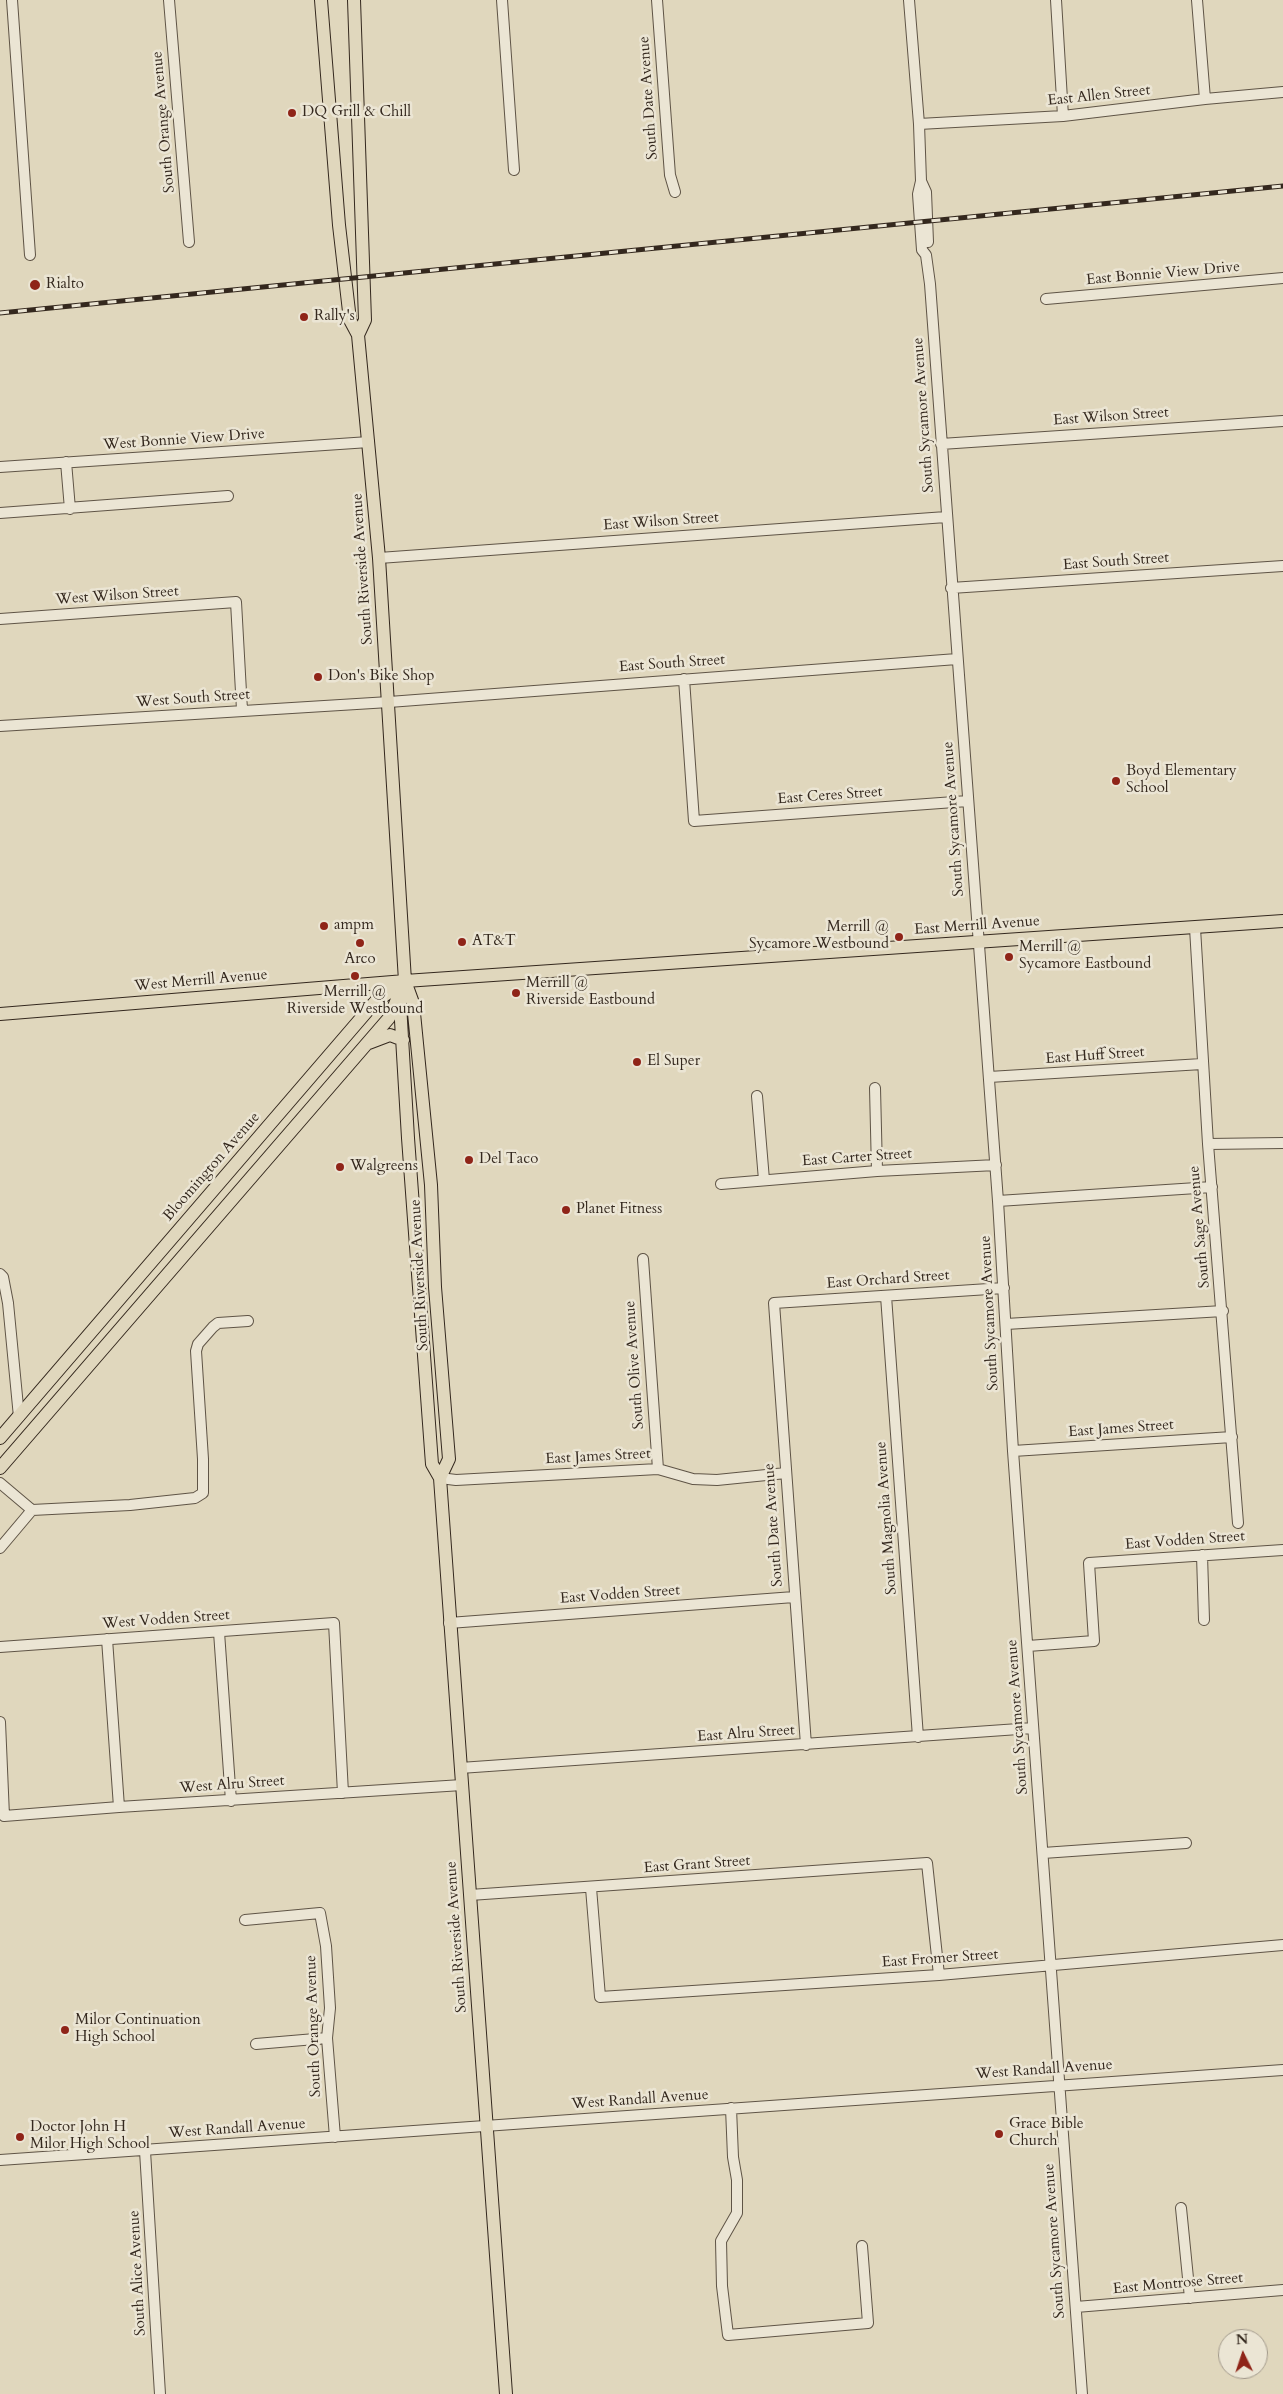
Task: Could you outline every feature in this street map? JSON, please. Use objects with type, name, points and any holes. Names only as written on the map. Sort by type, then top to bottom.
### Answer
[{"type":"main road","name":"South Riverside Avenue","points":[[321,0],[340,225],[350,320],[358,335],[379,558],[404,980],[400,1004],[402,1040],[432,1464],[440,1478],[506,2394]]},
{"type":"main road","name":"South Riverside Avenue","points":[[354,0],[365,320],[358,335]]},
{"type":"main road","name":"East Merrill Avenue","points":[[404,980],[978,943],[1283,921]]},
{"type":"main road","name":"South Riverside Avenue","points":[[404,980],[413,1003],[431,1185],[435,1287],[449,1459],[440,1478]]},
{"type":"main road","name":"West Merrill Avenue","points":[[0,1014],[404,980]]},
{"type":"main road","points":[[0,1468],[389,1018],[404,980]]},
{"type":"main road","name":"Bloomington Avenue","points":[[0,1438],[375,1002],[404,980]]},
{"type":"main road","points":[[366,1044],[390,1036],[402,1040]]},
{"type":"street","points":[[12,0],[30,255]]},
{"type":"street","name":"South Orange Avenue","points":[[169,0],[189,242]]},
{"type":"street","points":[[502,0],[514,170]]},
{"type":"street","name":"South Date Avenue","points":[[657,0],[670,175],[675,192]]},
{"type":"street","name":"South Sycamore Avenue","points":[[909,0],[919,124],[921,181],[918,194],[922,250],[926,255],[996,1165],[1013,1451],[1082,2394]]},
{"type":"street","points":[[1056,0],[1063,116]]},
{"type":"street","points":[[1197,0],[1205,98]]},
{"type":"street","name":"East Allen Street","points":[[919,124],[1063,116],[1205,98],[1283,92]]},
{"type":"street","name":"East Bonnie View Drive","points":[[1046,299],[1283,278]]},
{"type":"street","name":"East Wilson Street","points":[[941,444],[1283,421]]},
{"type":"street","name":"West Bonnie View Drive","points":[[0,467],[369,442]]},
{"type":"street","points":[[66,462],[70,509]]},
{"type":"street","points":[[0,513],[228,496]]},
{"type":"street","name":"East Wilson Street","points":[[379,558],[946,517]]},
{"type":"street","name":"East South Street","points":[[951,588],[1283,566]]},
{"type":"street","name":"West Wilson Street","points":[[0,619],[236,602],[242,710]]},
{"type":"street","name":"East South Street","points":[[389,702],[684,678],[957,659]]},
{"type":"street","name":"East Ceres Street","points":[[684,678],[694,820],[968,801]]},
{"type":"street","name":"West South Street","points":[[0,726],[389,702]]},
{"type":"street","name":"South Sage Avenue","points":[[1195,928],[1202,1064],[1223,1311],[1238,1523]]},
{"type":"street","name":"East Huff Street","points":[[989,1077],[1202,1064]]},
{"type":"street","points":[[875,1088],[877,1171]]},
{"type":"street","points":[[757,1096],[764,1180]]},
{"type":"street","points":[[1208,1144],[1283,1143]]},
{"type":"street","name":"East Carter Street","points":[[721,1184],[877,1171],[996,1165]]},
{"type":"street","points":[[998,1201],[1212,1187]]},
{"type":"street","name":"South Olive Avenue","points":[[642,1259],[658,1468]]},
{"type":"street","points":[[0,1274],[3,1277],[4,1303],[19,1417]]},
{"type":"street","name":"East Orchard Street","points":[[774,1303],[1004,1288]]},
{"type":"street","name":"South Magnolia Avenue","points":[[886,1296],[918,1737]]},
{"type":"street","name":"South Date Avenue","points":[[774,1303],[806,1745]]},
{"type":"street","points":[[1006,1324],[1223,1311]]},
{"type":"street","points":[[0,1483],[32,1510],[130,1505],[196,1498],[203,1493],[203,1459],[196,1351],[198,1344],[218,1324],[248,1321]]},
{"type":"street","name":"East James Street","points":[[1013,1451],[1232,1437]]},
{"type":"street","name":"East James Street","points":[[440,1478],[456,1480],[658,1468],[693,1479],[716,1480],[786,1472]]},
{"type":"street","points":[[0,1548],[32,1510]]},
{"type":"street","name":"East Vodden Street","points":[[1028,1646],[1094,1641],[1089,1563],[1283,1550]]},
{"type":"street","points":[[1202,1555],[1204,1620]]},
{"type":"street","name":"East Vodden Street","points":[[449,1623],[794,1596]]},
{"type":"street","name":"West Vodden Street","points":[[0,1648],[334,1623],[343,1793]]},
{"type":"street","points":[[218,1632],[230,1801]]},
{"type":"street","points":[[107,1639],[119,1807]]},
{"type":"street","points":[[0,1722],[0,1745]]},
{"type":"street","name":"East Alru Street","points":[[460,1768],[1033,1728]]},
{"type":"street","name":"West Alru Street","points":[[0,1745],[4,1816],[462,1785]]},
{"type":"street","points":[[1043,1853],[1186,1843]]},
{"type":"street","name":"East Grant Street","points":[[470,1895],[927,1863],[938,1975]]},
{"type":"street","name":"East Fromer Street","points":[[591,1888],[600,1996],[938,1975],[1283,1945]]},
{"type":"street","name":"South Orange Avenue","points":[[246,1920],[320,1913],[326,1946],[330,2008],[327,2038],[335,2137]]},
{"type":"street","points":[[256,2044],[327,2038]]},
{"type":"street","name":"West Randall Avenue","points":[[0,2160],[487,2127],[1058,2084],[1283,2070]]},
{"type":"street","points":[[730,2108],[733,2158],[737,2180],[737,2213],[721,2241],[722,2286],[728,2335],[868,2323],[862,2246]]},
{"type":"street","name":"South Alice Avenue","points":[[145,2150],[160,2394]]},
{"type":"street","points":[[1181,2208],[1190,2298]]},
{"type":"street","name":"East Montrose Street","points":[[1076,2307],[1283,2290]]},
{"type":"railway","points":[[0,313],[1283,186]]},
{"type":"place","name":"DQ Grill & Chill","points":[[292,113]]},
{"type":"place","name":"Rialto","points":[[35,285]]},
{"type":"place","name":"Rally's","points":[[304,317]]},
{"type":"place","name":"Don's Bike Shop","points":[[318,677]]},
{"type":"place","name":"Boyd Elementary School","points":[[1116,781]]},
{"type":"place","name":"ampm","points":[[324,926]]},
{"type":"place","name":"Merrill @ Sycamore Westbound","points":[[899,937]]},
{"type":"place","name":"AT&T","points":[[462,942]]},
{"type":"place","name":"Arco","points":[[360,943]]},
{"type":"place","name":"Merrill @ Sycamore Eastbound","points":[[1009,957]]},
{"type":"place","name":"Merrill @ Riverside Westbound","points":[[355,976]]},
{"type":"place","name":"Merrill @ Riverside Eastbound","points":[[516,993]]},
{"type":"place","name":"El Super","points":[[637,1062]]},
{"type":"place","name":"Del Taco","points":[[469,1160]]},
{"type":"place","name":"Walgreens","points":[[340,1167]]},
{"type":"place","name":"Planet Fitness","points":[[566,1210]]},
{"type":"place","name":"Milor Continuation High School","points":[[65,2030]]},
{"type":"place","name":"Grace Bible Church","points":[[999,2134]]},
{"type":"place","name":"Doctor John H Milor High School","points":[[20,2137]]}]
